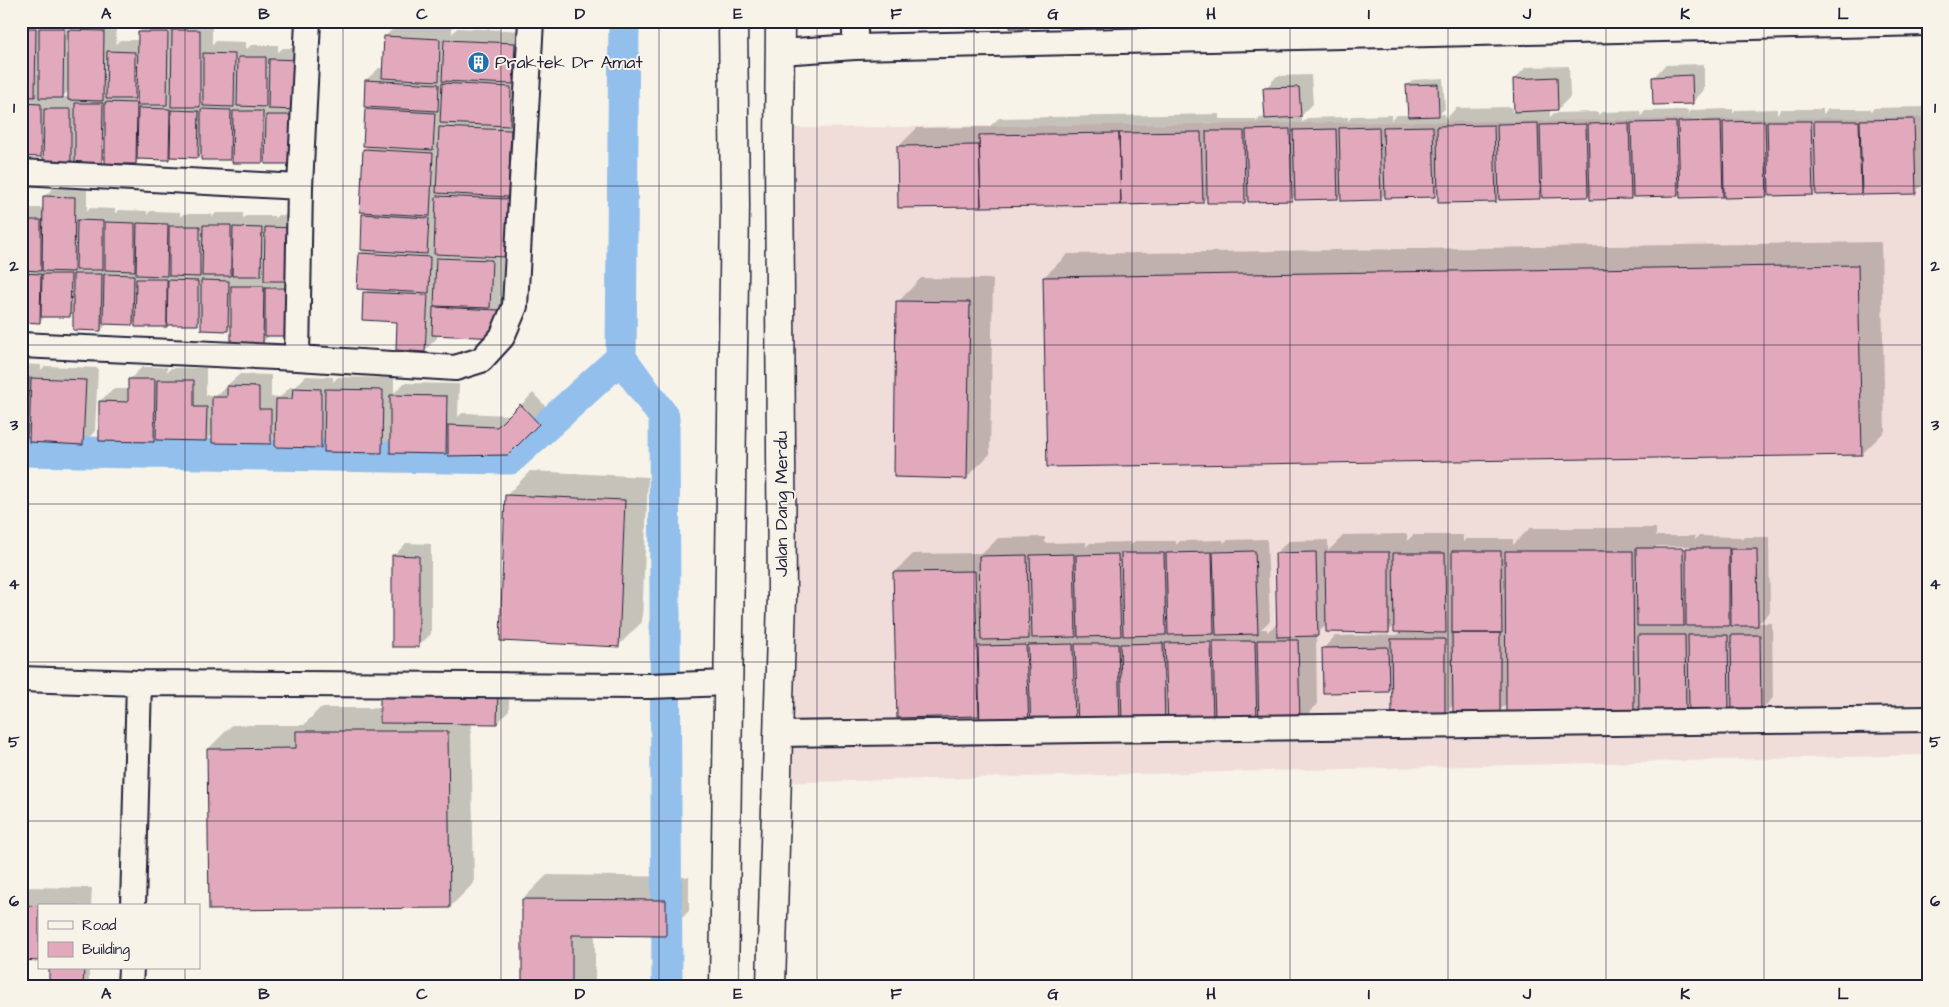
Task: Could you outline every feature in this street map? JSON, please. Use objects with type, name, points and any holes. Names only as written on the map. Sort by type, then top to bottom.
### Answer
[{"type":"main road","points":[[724,986],[735,206],[733,21]]},
{"type":"main road","name":"Jalan Dang Merdu","points":[[771,986],[782,597],[779,207],[780,21]]},
{"type":"street","points":[[297,358],[300,187],[308,21]]},
{"type":"street","points":[[21,345],[297,358],[455,368],[481,360],[502,337],[515,306],[531,21]]},
{"type":"street","points":[[855,21],[855,47]]},
{"type":"street","points":[[780,52],[855,47],[1330,29],[1928,23]]},
{"type":"street","points":[[21,172],[300,187]]},
{"type":"street","points":[[21,679],[138,683],[650,686],[727,683]]},
{"type":"street","points":[[133,904],[138,683]]},
{"type":"street","points":[[778,734],[1928,719]]},
{"type":"street","points":[[130,986],[131,970]]},
{"type":"shaded area","points":[[1926,117],[1928,755],[770,783],[793,128]]},
{"type":"building","points":[[1010,21],[1029,21],[1029,28],[1010,28]]},
{"type":"building","points":[[21,28],[36,28],[35,97],[21,96]]},
{"type":"building","points":[[39,28],[64,28],[63,98],[39,98]]},
{"type":"building","points":[[68,30],[104,31],[103,101],[68,100]]},
{"type":"building","points":[[172,30],[200,30],[200,107],[171,107]]},
{"type":"building","points":[[138,32],[168,32],[167,105],[137,105]]},
{"type":"building","points":[[384,36],[440,39],[439,81],[382,78]]},
{"type":"building","name":"Praktek Dr Amat","points":[[444,40],[515,43],[513,84],[442,81]]},
{"type":"building","points":[[107,51],[135,52],[135,99],[106,99]]},
{"type":"building","points":[[203,53],[235,54],[234,107],[203,106]]},
{"type":"building","points":[[238,57],[266,57],[266,107],[237,106]]},
{"type":"building","points":[[269,59],[301,60],[300,110],[268,109]]},
{"type":"building","points":[[1692,75],[1693,104],[1653,105],[1652,77]]},
{"type":"building","points":[[1557,77],[1558,110],[1514,112],[1513,79]]},
{"type":"building","points":[[365,80],[439,84],[438,111],[364,107]]},
{"type":"building","points":[[442,83],[511,87],[510,126],[440,123]]},
{"type":"building","points":[[1438,84],[1439,116],[1408,117],[1406,85]]},
{"type":"building","points":[[1299,87],[1301,117],[1265,119],[1263,88]]},
{"type":"building","points":[[105,102],[137,103],[136,164],[105,164]]},
{"type":"building","points":[[21,103],[41,104],[41,157],[21,156]]},
{"type":"building","points":[[75,103],[103,103],[102,163],[75,163]]},
{"type":"building","points":[[138,108],[170,109],[169,160],[137,159]]},
{"type":"building","points":[[44,109],[71,109],[71,166],[43,165]]},
{"type":"building","points":[[201,109],[231,110],[230,160],[201,160]]},
{"type":"building","points":[[365,109],[435,113],[433,150],[363,146]]},
{"type":"building","points":[[171,110],[199,111],[198,158],[170,157]]},
{"type":"building","points":[[233,111],[263,111],[263,163],[232,163]]},
{"type":"building","points":[[266,115],[299,115],[299,164],[265,164]]},
{"type":"building","points":[[1914,119],[1916,194],[1862,195],[1860,120]]},
{"type":"building","points":[[1721,121],[1723,197],[1680,198],[1678,122]]},
{"type":"building","points":[[1765,121],[1767,197],[1724,198],[1723,122]]},
{"type":"building","points":[[1767,121],[1811,121],[1813,195],[1769,196]]},
{"type":"building","points":[[1814,121],[1859,121],[1861,194],[1816,195]]},
{"type":"building","points":[[1676,122],[1678,196],[1633,197],[1631,123]]},
{"type":"building","points":[[1538,123],[1540,199],[1499,200],[1497,124]]},
{"type":"building","points":[[1629,123],[1631,199],[1590,200],[1588,124]]},
{"type":"building","points":[[1586,124],[1588,197],[1542,198],[1540,125]]},
{"type":"building","points":[[1494,125],[1496,202],[1438,203],[1437,126]]},
{"type":"building","points":[[1433,126],[1435,197],[1385,198],[1383,127]]},
{"type":"building","points":[[439,127],[511,130],[508,197],[436,193]]},
{"type":"building","points":[[1379,127],[1381,200],[1341,201],[1339,128]]},
{"type":"building","points":[[1290,129],[1292,201],[1248,202],[1246,130]]},
{"type":"building","points":[[1336,129],[1338,199],[1295,200],[1293,130]]},
{"type":"building","points":[[1206,131],[1244,131],[1245,203],[1207,203]]},
{"type":"building","points":[[1201,132],[1203,203],[1121,205],[1119,133]]},
{"type":"building","points":[[1119,133],[1121,205],[981,207],[979,135]]},
{"type":"building","points":[[979,145],[981,207],[898,208],[897,146]]},
{"type":"building","points":[[363,149],[433,153],[430,216],[360,212]]},
{"type":"building","points":[[43,196],[75,197],[74,272],[42,271]]},
{"type":"building","points":[[436,196],[508,199],[506,257],[434,254]]},
{"type":"building","points":[[362,214],[429,218],[427,254],[361,250]]},
{"type":"building","points":[[21,220],[41,220],[41,271],[21,270]]},
{"type":"building","points":[[77,220],[103,221],[103,270],[76,270]]},
{"type":"building","points":[[105,222],[135,223],[135,271],[105,270]]},
{"type":"building","points":[[137,223],[168,224],[167,276],[136,275]]},
{"type":"building","points":[[203,225],[231,225],[231,276],[202,276]]},
{"type":"building","points":[[169,226],[200,226],[200,277],[169,276]]},
{"type":"building","points":[[233,227],[262,228],[261,276],[232,276]]},
{"type":"building","points":[[265,227],[297,228],[297,281],[264,281]]},
{"type":"building","points":[[359,253],[430,257],[429,293],[357,289]]},
{"type":"building","points":[[436,258],[492,260],[490,308],[434,306]]},
{"type":"building","points":[[1858,265],[1862,455],[1047,467],[1043,277]]},
{"type":"building","points":[[21,273],[41,274],[40,323],[21,322]]},
{"type":"building","points":[[42,274],[71,274],[70,317],[41,317]]},
{"type":"building","points":[[73,274],[102,274],[101,331],[73,330]]},
{"type":"building","points":[[104,274],[134,275],[133,325],[103,324]]},
{"type":"building","points":[[136,279],[167,279],[167,327],[135,327]]},
{"type":"building","points":[[168,280],[198,281],[198,325],[167,325]]},
{"type":"building","points":[[201,280],[229,281],[228,331],[201,330]]},
{"type":"building","points":[[231,286],[264,286],[263,344],[231,344]]},
{"type":"building","points":[[265,288],[295,288],[294,336],[265,336]]},
{"type":"building","points":[[363,292],[428,295],[425,352],[396,350],[397,322],[362,320]]},
{"type":"building","points":[[896,301],[970,302],[967,479],[894,477]]},
{"type":"building","points":[[433,307],[500,310],[499,338],[432,335]]},
{"type":"building","points":[[21,377],[29,377],[27,438],[21,438]]},
{"type":"building","points":[[31,378],[86,380],[83,445],[29,442]]},
{"type":"building","points":[[128,379],[155,379],[154,442],[99,441],[99,401],[128,402]]},
{"type":"building","points":[[157,380],[194,380],[194,407],[207,407],[206,441],[156,440]]},
{"type":"building","points":[[227,386],[259,387],[259,409],[271,409],[271,444],[212,443],[212,397],[227,397]]},
{"type":"building","points":[[293,388],[321,389],[321,448],[275,447],[276,399],[292,399]]},
{"type":"building","points":[[325,389],[383,390],[382,453],[324,452]]},
{"type":"building","points":[[390,395],[447,396],[446,454],[390,453]]},
{"type":"building","points":[[520,404],[539,424],[508,455],[448,456],[448,425],[497,427]]},
{"type":"building","points":[[505,495],[625,500],[619,647],[500,641]]},
{"type":"building","points":[[1636,548],[1683,548],[1684,626],[1637,626]]},
{"type":"building","points":[[1686,548],[1729,548],[1729,626],[1686,626]]},
{"type":"building","points":[[1730,549],[1757,549],[1758,626],[1731,626]]},
{"type":"building","points":[[1255,551],[1258,634],[1216,635],[1213,552]]},
{"type":"building","points":[[1452,551],[1501,551],[1502,633],[1452,633]]},
{"type":"building","points":[[1505,551],[1633,551],[1634,713],[1506,713]]},
{"type":"building","points":[[1212,552],[1214,634],[1168,635],[1166,553]]},
{"type":"building","points":[[1316,552],[1318,636],[1277,637],[1275,553]]},
{"type":"building","points":[[1325,552],[1389,552],[1389,633],[1326,632]]},
{"type":"building","points":[[1121,553],[1164,553],[1166,635],[1123,636]]},
{"type":"building","points":[[1393,553],[1445,553],[1446,633],[1394,632]]},
{"type":"building","points":[[1074,554],[1076,637],[1032,638],[1030,555]]},
{"type":"building","points":[[1118,554],[1121,636],[1078,637],[1076,555]]},
{"type":"building","points":[[392,555],[419,556],[419,647],[392,647]]},
{"type":"building","points":[[1027,555],[1029,639],[981,640],[979,556]]},
{"type":"building","points":[[975,571],[979,716],[897,718],[893,572]]},
{"type":"building","points":[[1452,633],[1500,633],[1500,712],[1453,712]]},
{"type":"building","points":[[1638,635],[1685,635],[1686,712],[1639,712]]},
{"type":"building","points":[[1688,635],[1728,635],[1729,711],[1689,711]]},
{"type":"building","points":[[1731,635],[1760,635],[1761,712],[1732,712]]},
{"type":"building","points":[[1391,639],[1445,639],[1445,714],[1392,713]]},
{"type":"building","points":[[1257,640],[1298,640],[1300,724],[1259,725]]},
{"type":"building","points":[[1213,641],[1255,641],[1257,724],[1215,725]]},
{"type":"building","points":[[1211,642],[1213,724],[1168,725],[1165,643]]},
{"type":"building","points":[[1163,643],[1165,725],[1122,726],[1120,644]]},
{"type":"building","points":[[1073,644],[1075,727],[1031,728],[1028,645]]},
{"type":"building","points":[[1075,644],[1118,644],[1120,726],[1078,727]]},
{"type":"building","points":[[1026,645],[1029,729],[980,730],[978,646]]},
{"type":"building","points":[[1388,647],[1389,692],[1323,693],[1322,648]]},
{"type":"building","points":[[380,690],[498,692],[497,724],[380,723]]},
{"type":"building","points":[[296,731],[448,731],[450,908],[209,910],[207,749],[296,748]]},
{"type":"building","points":[[522,899],[666,900],[666,936],[572,935],[572,986],[522,986]]},
{"type":"building","points":[[21,905],[38,906],[38,961],[21,960]]},
{"type":"building","points":[[49,970],[84,970],[83,986],[49,986]]},
{"type":"waterway","points":[[624,21],[621,358],[664,417],[667,986]]},
{"type":"waterway","points":[[21,451],[510,459],[621,358]]},
{"type":"place","name":"Praktek Dr Amat","points":[[479,62]]}]
